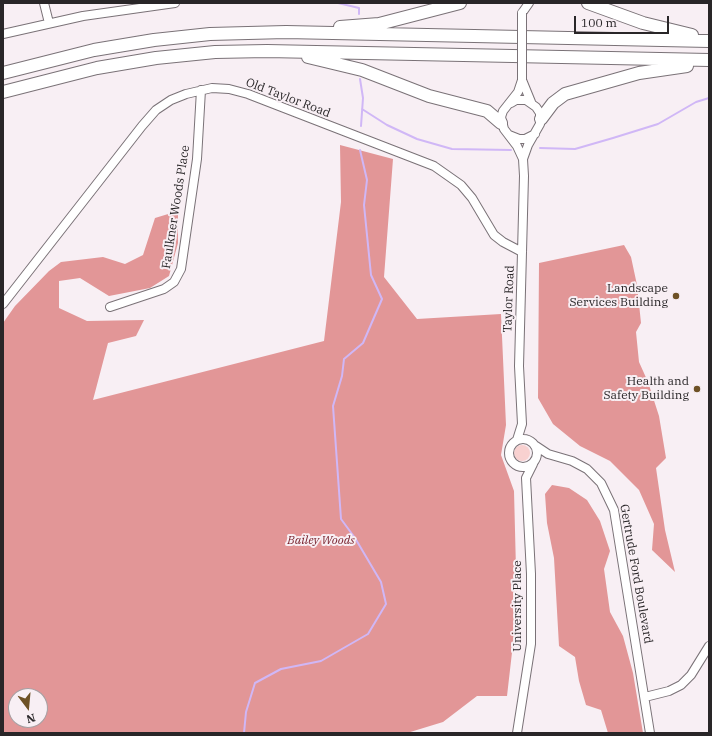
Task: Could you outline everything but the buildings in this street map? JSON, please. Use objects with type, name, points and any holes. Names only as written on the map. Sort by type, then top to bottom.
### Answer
[{"type":"highway","points":[[286,32],[379,24],[460,3]]},
{"type":"highway","points":[[588,3],[643,23],[677,32],[709,37]]},
{"type":"highway","points":[[3,73],[94,50],[154,40],[210,34],[286,32],[709,42]]},
{"type":"highway","points":[[267,51],[326,61],[362,70],[429,96],[487,111],[502,123]]},
{"type":"highway","points":[[3,92],[97,68],[156,58],[215,52],[267,51],[709,62]]},
{"type":"highway","points":[[541,119],[559,98],[579,89],[639,73],[709,62]]},
{"type":"street","points":[[44,3],[49,23]]},
{"type":"street","points":[[3,34],[49,23],[144,6],[176,3]]},
{"type":"street","points":[[519,3],[522,13],[522,80],[518,92],[511,103],[503,111],[502,123],[507,134],[523,159]]},
{"type":"street","points":[[522,13],[529,3]]},
{"type":"street","points":[[522,80],[531,102],[536,107],[541,119],[523,159]]},
{"type":"street","name":"Old Taylor Road","points":[[3,304],[156,110],[171,100],[201,90],[229,89],[248,94],[434,166],[447,173],[465,189],[479,208],[494,235],[503,242],[522,252]]},
{"type":"street","name":"Faulkner Woods Place","points":[[110,307],[164,289],[174,282],[181,269],[197,159],[201,90]]},
{"type":"street","points":[[511,103],[521,100],[531,102]]},
{"type":"street","points":[[507,134],[518,139],[531,137],[536,133]]},
{"type":"street","name":"Taylor Road","points":[[517,440],[522,424],[519,366],[524,176],[523,159]]},
{"type":"street","points":[[522,424],[534,444],[535,461]]},
{"type":"street","points":[[526,478],[510,458],[509,450],[517,440],[527,439],[534,444]]},
{"type":"street","name":"Gertrude Ford Boulevard","points":[[534,444],[548,454],[572,461],[587,469],[601,483],[614,510],[650,733]]},
{"type":"street","points":[[516,465],[524,467],[548,454]]},
{"type":"street","name":"University Place","points":[[517,733],[531,644],[531,574],[526,478],[535,461]]},
{"type":"street","points":[[645,697],[656,695],[681,685],[694,671],[709,646]]},
{"type":"shaded area","points":[[519,445],[525,445],[530,450],[528,459],[525,461],[519,461],[514,456],[514,450]]},
{"type":"green space","name":"Bailey Woods","points":[[340,145],[393,159],[384,277],[417,319],[501,314],[506,425],[501,455],[514,491],[517,609],[507,696],[477,696],[443,722],[407,733],[3,733],[3,323],[15,306],[49,271],[61,262],[103,257],[125,264],[143,255],[155,218],[178,211],[178,243],[169,276],[150,288],[109,296],[80,278],[59,281],[59,308],[87,321],[144,320],[136,336],[108,343],[93,400],[324,341],[341,202]]},
{"type":"green space","points":[[624,245],[631,257],[637,285],[641,323],[636,332],[639,362],[648,382],[659,416],[666,458],[656,468],[665,530],[675,572],[652,550],[654,524],[639,490],[610,461],[580,446],[553,424],[538,398],[539,263]]},
{"type":"green space","points":[[552,485],[569,488],[587,500],[600,521],[610,551],[604,569],[610,612],[623,636],[633,673],[643,733],[608,733],[601,710],[586,705],[579,681],[575,657],[559,646],[554,558],[547,523],[545,494]]},
{"type":"waterway","points":[[338,3],[359,8],[359,14]]},
{"type":"waterway","points":[[360,79],[363,98],[361,126]]},
{"type":"waterway","points":[[540,148],[575,149],[613,138],[658,124],[696,102],[709,98]]},
{"type":"waterway","points":[[362,109],[387,125],[417,139],[452,149],[511,150]]},
{"type":"waterway","points":[[244,733],[246,712],[255,683],[281,669],[321,661],[368,634],[386,604],[381,582],[355,538],[341,519],[333,406],[342,376],[344,359],[363,343],[382,299],[371,275],[364,205],[367,180],[360,150]]},
{"type":"place","name":"Landscape Services Building","points":[[676,296]]},
{"type":"place","name":"Health and Safety Building","points":[[697,389]]}]
